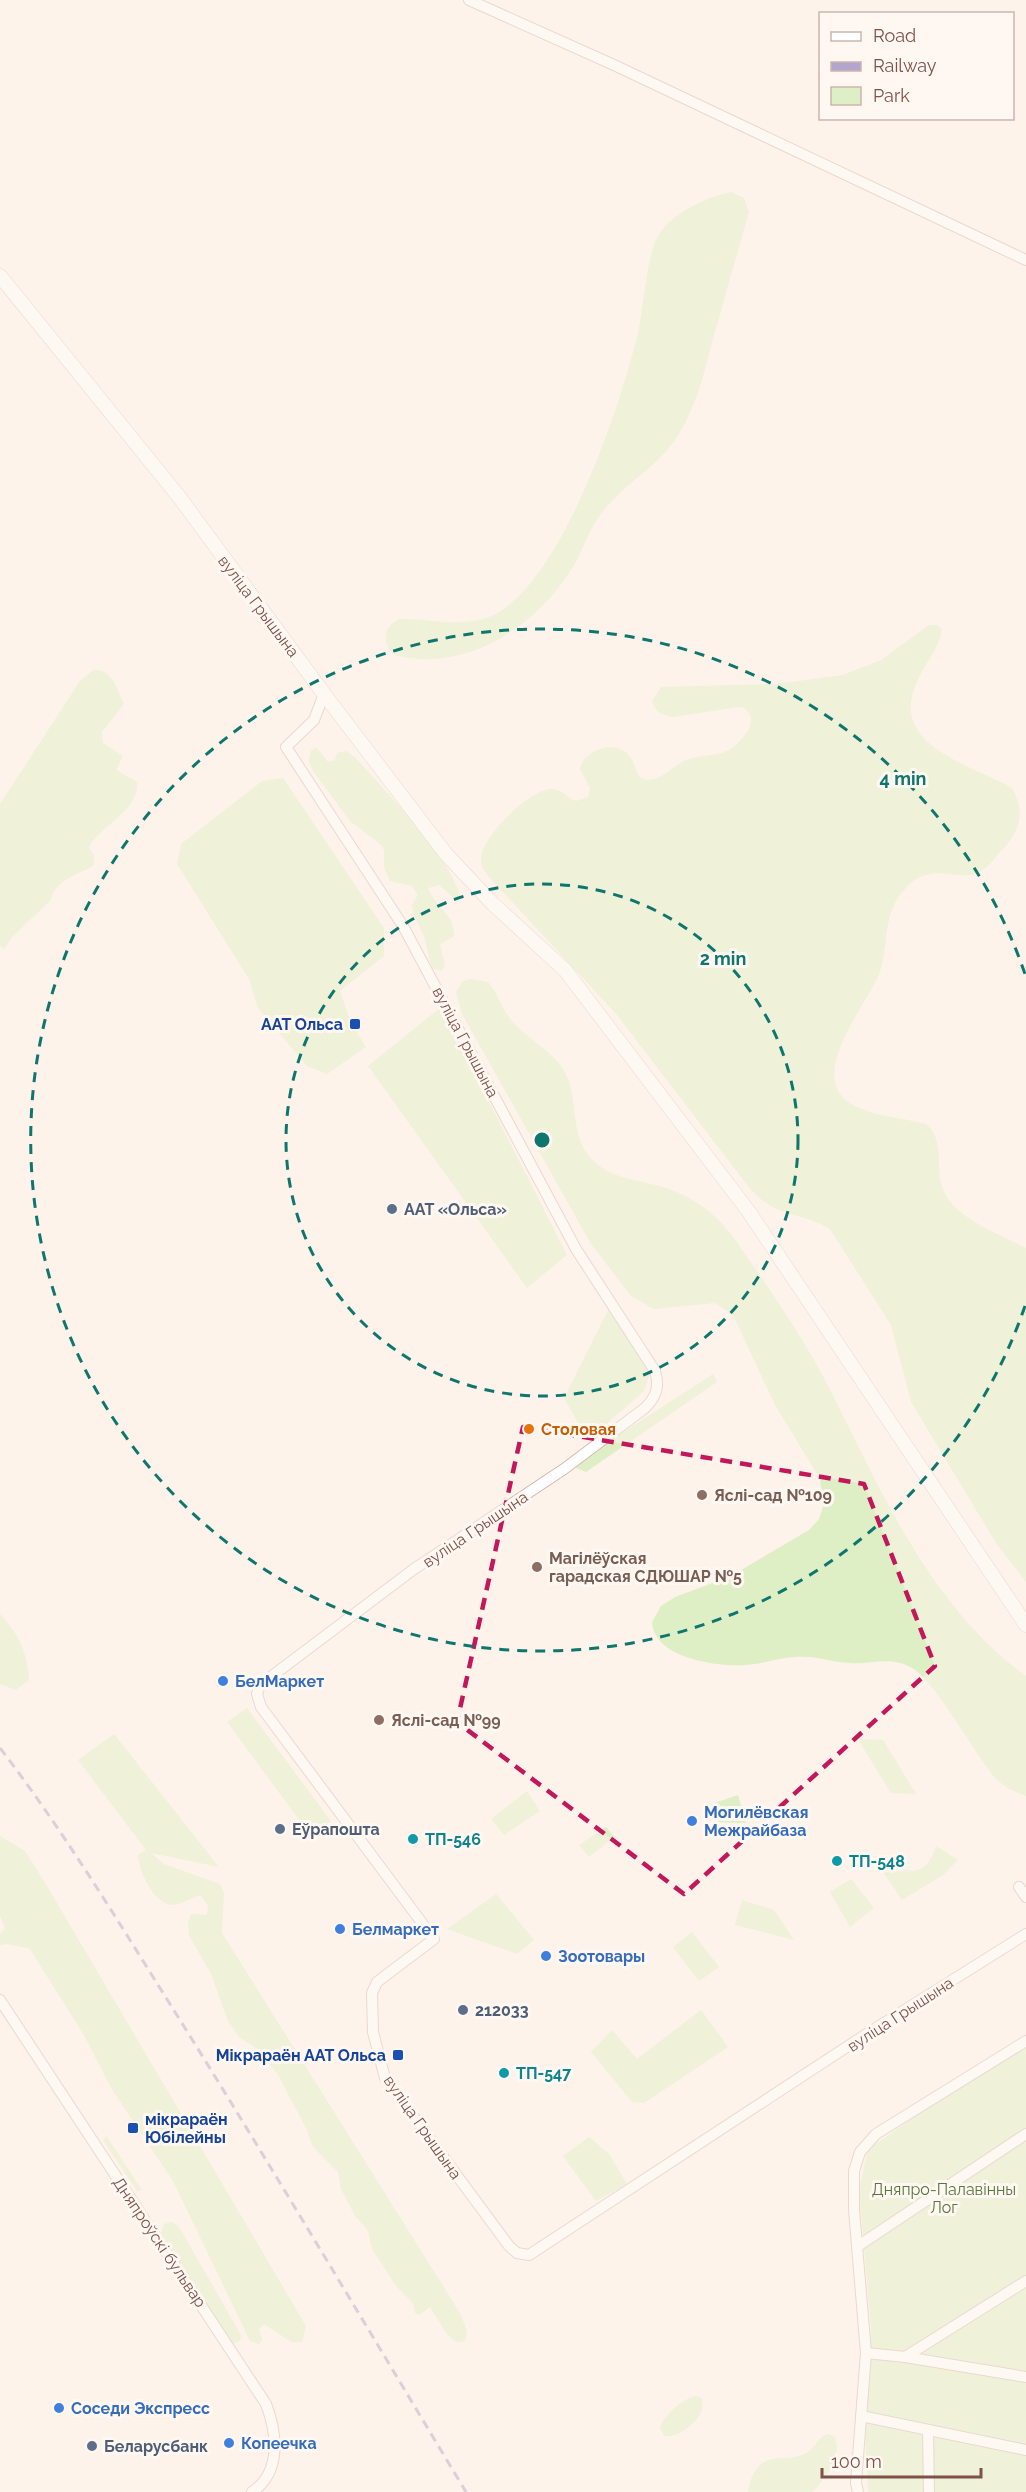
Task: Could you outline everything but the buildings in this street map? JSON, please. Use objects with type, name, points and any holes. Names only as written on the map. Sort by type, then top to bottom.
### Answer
[{"type":"street","points":[[468,0],[614,65],[1026,260]]},
{"type":"street","name":"вуліца Грышына","points":[[0,276],[180,498],[324,694],[314,720],[286,747],[403,926],[576,1249],[655,1371],[658,1381],[653,1400],[645,1408],[564,1469],[414,1569],[260,1685],[257,1694],[261,1707],[434,1939],[377,1982],[372,1994],[373,2032],[385,2078],[509,2246],[517,2253],[529,2255],[865,2035],[1026,1934]]},
{"type":"street","points":[[324,694],[446,854],[493,904],[565,970],[749,1212],[1026,1625]]},
{"type":"street","points":[[1019,1887],[1026,1897]]},
{"type":"street","name":"Дняпроўскі бульвар","points":[[0,2000],[266,2404],[275,2428],[274,2456],[267,2476],[252,2492]]},
{"type":"street","points":[[858,2492],[856,2483],[866,2353],[854,2210],[854,2171],[857,2158],[863,2146],[876,2134],[1026,2041]]},
{"type":"street","points":[[858,2246],[1026,2134]]},
{"type":"street","points":[[905,2357],[1026,2281]]},
{"type":"street","points":[[866,2353],[905,2357],[1026,2377]]},
{"type":"street","points":[[861,2416],[1026,2450]]},
{"type":"street","points":[[928,2430],[929,2492]]},
{"type":"highlighted area","points":[[523,1427],[864,1484],[935,1666],[684,1894],[457,1722]]},
{"type":"green space","points":[[731,192],[744,198],[749,212],[699,388],[688,417],[670,447],[604,510],[594,524],[571,570],[556,591],[518,627],[495,641],[447,658],[421,659],[395,655],[387,645],[386,636],[390,626],[399,619],[467,622],[489,617],[515,600],[540,571],[563,534],[584,491],[618,403],[638,333],[648,269],[658,236],[680,213],[712,197]]},
{"type":"green space","points":[[929,625],[938,625],[942,630],[938,644],[916,684],[911,705],[914,723],[924,738],[939,751],[1012,788],[1019,806],[1019,822],[1007,845],[980,872],[968,875],[924,876],[915,880],[897,899],[889,919],[879,974],[844,1038],[834,1073],[837,1088],[847,1101],[855,1106],[875,1113],[926,1124],[936,1139],[942,1185],[952,1203],[960,1212],[981,1226],[1026,1248],[1026,1582],[996,1543],[911,1402],[891,1325],[830,1229],[771,1206],[751,1190],[617,1015],[488,876],[481,862],[483,850],[497,827],[531,797],[551,789],[558,790],[576,801],[588,797],[590,788],[580,769],[586,757],[599,749],[614,747],[621,749],[630,756],[641,778],[647,780],[659,777],[686,760],[730,749],[749,729],[751,718],[745,708],[672,717],[662,714],[655,708],[652,701],[661,687],[776,684],[843,675],[881,660]]},
{"type":"green space","points":[[93,670],[109,676],[124,704],[102,732],[103,743],[123,756],[116,770],[137,782],[136,792],[127,809],[102,831],[89,847],[94,856],[93,866],[62,883],[53,893],[51,900],[12,937],[4,949],[0,946],[0,804],[80,681]]},
{"type":"green space","points":[[317,748],[328,762],[335,760],[337,753],[346,751],[355,757],[429,841],[453,878],[460,895],[455,899],[439,885],[428,888],[435,901],[448,916],[453,928],[454,936],[440,944],[445,966],[442,971],[432,968],[424,938],[413,913],[412,905],[418,895],[412,886],[390,881],[384,867],[384,850],[381,845],[350,821],[313,771],[309,761],[311,750]]},
{"type":"green space","points":[[283,778],[384,928],[384,956],[340,991],[351,1023],[366,1047],[327,1074],[307,1066],[258,1008],[249,979],[177,864],[181,844],[262,781]]},
{"type":"green space","points":[[471,979],[488,982],[512,1021],[553,1057],[564,1071],[572,1092],[579,1136],[590,1157],[607,1171],[669,1189],[703,1207],[731,1234],[768,1287],[815,1361],[886,1501],[933,1578],[960,1614],[991,1647],[1026,1676],[1026,1796],[1009,1789],[997,1780],[932,1688],[922,1676],[904,1664],[889,1661],[849,1663],[802,1657],[746,1665],[719,1664],[688,1658],[675,1652],[663,1644],[655,1634],[652,1622],[661,1606],[675,1597],[729,1577],[809,1530],[819,1519],[823,1507],[820,1479],[775,1405],[733,1315],[715,1303],[654,1309],[631,1296],[591,1244],[462,1014],[456,992],[463,981]]},
{"type":"green space","points":[[441,1007],[567,1255],[527,1288],[368,1066]]},
{"type":"green space","points":[[609,1308],[650,1373],[644,1391],[588,1440],[564,1398]]},
{"type":"green space","points":[[713,1374],[717,1382],[586,1472],[576,1468],[580,1460]]},
{"type":"green space","points":[[0,1614],[17,1637],[26,1661],[29,1680],[16,1690],[0,1684]]},
{"type":"green space","points":[[247,1708],[331,1821],[311,1836],[227,1722]]},
{"type":"green space","points":[[114,1734],[219,1867],[151,1853],[164,1864],[220,1884],[224,1893],[222,1933],[460,2313],[467,2331],[465,2341],[456,2342],[446,2333],[430,2307],[419,2315],[415,2313],[413,2303],[396,2286],[372,2249],[368,2231],[354,2214],[341,2189],[338,2172],[313,2147],[306,2128],[277,2073],[256,2048],[239,2037],[228,2021],[211,1974],[189,1935],[188,1923],[191,1914],[207,1915],[208,1905],[200,1895],[175,1905],[165,1903],[153,1893],[148,1885],[138,1855],[146,1850],[78,1760]]},
{"type":"green space","points":[[858,1739],[883,1740],[916,1794],[891,1793]]},
{"type":"green space","points":[[527,1791],[540,1811],[504,1835],[491,1819]]},
{"type":"green space","points":[[738,1795],[746,1823],[714,1822],[703,1807]]},
{"type":"green space","points":[[606,1827],[614,1837],[589,1857],[579,1845]]},
{"type":"green space","points":[[0,1836],[25,1851],[44,1881],[306,2326],[302,2342],[291,2342],[264,2324],[259,2329],[262,2340],[259,2344],[250,2341],[173,2181],[111,2088],[84,2035],[29,1948],[0,1945],[0,1934],[5,1928],[0,1916]]},
{"type":"green space","points":[[936,1846],[958,1860],[943,1875],[902,1900],[883,1872],[922,1868],[928,1863]]},
{"type":"green space","points":[[851,1879],[874,1908],[850,1927],[830,1892]]},
{"type":"green space","points":[[496,1894],[534,1940],[517,1954],[447,1929]]},
{"type":"green space","points":[[742,1900],[774,1910],[794,1940],[735,1925]]},
{"type":"green space","points":[[692,1932],[719,1967],[699,1981],[673,1947]]},
{"type":"green space","points":[[701,2010],[728,2047],[644,2103],[632,2102],[591,2052],[612,2030],[637,2059]]},
{"type":"green space","name":"Дняпро-Палавінны Лог","points":[[1026,2040],[1026,2492],[868,2492],[865,2428],[871,2328],[859,2191],[868,2149]]},
{"type":"green space","points":[[107,2136],[142,2190],[137,2191],[103,2140]]},
{"type":"green space","points":[[589,2137],[609,2154],[627,2184],[596,2201],[563,2156]]},
{"type":"green space","points":[[172,2222],[179,2227],[241,2335],[240,2341],[232,2344],[227,2338],[161,2233],[164,2224]]},
{"type":"green space","points":[[694,2396],[700,2397],[703,2403],[698,2417],[678,2434],[664,2436],[660,2427],[666,2417],[679,2404]]},
{"type":"green space","points":[[828,2434],[835,2437],[837,2446],[835,2460],[813,2492],[748,2492],[752,2477],[758,2467],[772,2459],[790,2458],[808,2452]]},
{"type":"railway","points":[[0,1748],[71,1848],[137,1951],[466,2492]]},
{"type":"place","name":"ААТ Ольса","points":[[355,1024]]},
{"type":"place","name":"ААТ «Ольса»","points":[[392,1209]]},
{"type":"place","name":"Столовая","points":[[529,1429]]},
{"type":"place","name":"Яслі-сад №109","points":[[702,1495]]},
{"type":"place","name":"Магілёўская гарадская СДЮШАР №5","points":[[537,1567]]},
{"type":"place","name":"БелМаркет","points":[[223,1681]]},
{"type":"place","name":"Яслі-сад №99","points":[[379,1720]]},
{"type":"place","name":"Могилёвская Межрайбаза","points":[[692,1821]]},
{"type":"place","name":"Еўрапошта","points":[[280,1829]]},
{"type":"place","name":"ТП-546","points":[[413,1839]]},
{"type":"place","name":"ТП-548","points":[[837,1861]]},
{"type":"place","name":"Белмаркет","points":[[340,1929]]},
{"type":"place","name":"Зоотовары","points":[[546,1956]]},
{"type":"place","name":"212033","points":[[463,2010]]},
{"type":"place","name":"Мікрараён ААТ Ольса","points":[[398,2055]]},
{"type":"place","name":"ТП-547","points":[[504,2073]]},
{"type":"place","name":"мікрараён Юбілейны","points":[[133,2128]]},
{"type":"place","name":"Соседи Экспресс","points":[[59,2408]]},
{"type":"place","name":"Копеечка","points":[[229,2443]]},
{"type":"place","name":"Беларусбанк","points":[[92,2446]]}]
